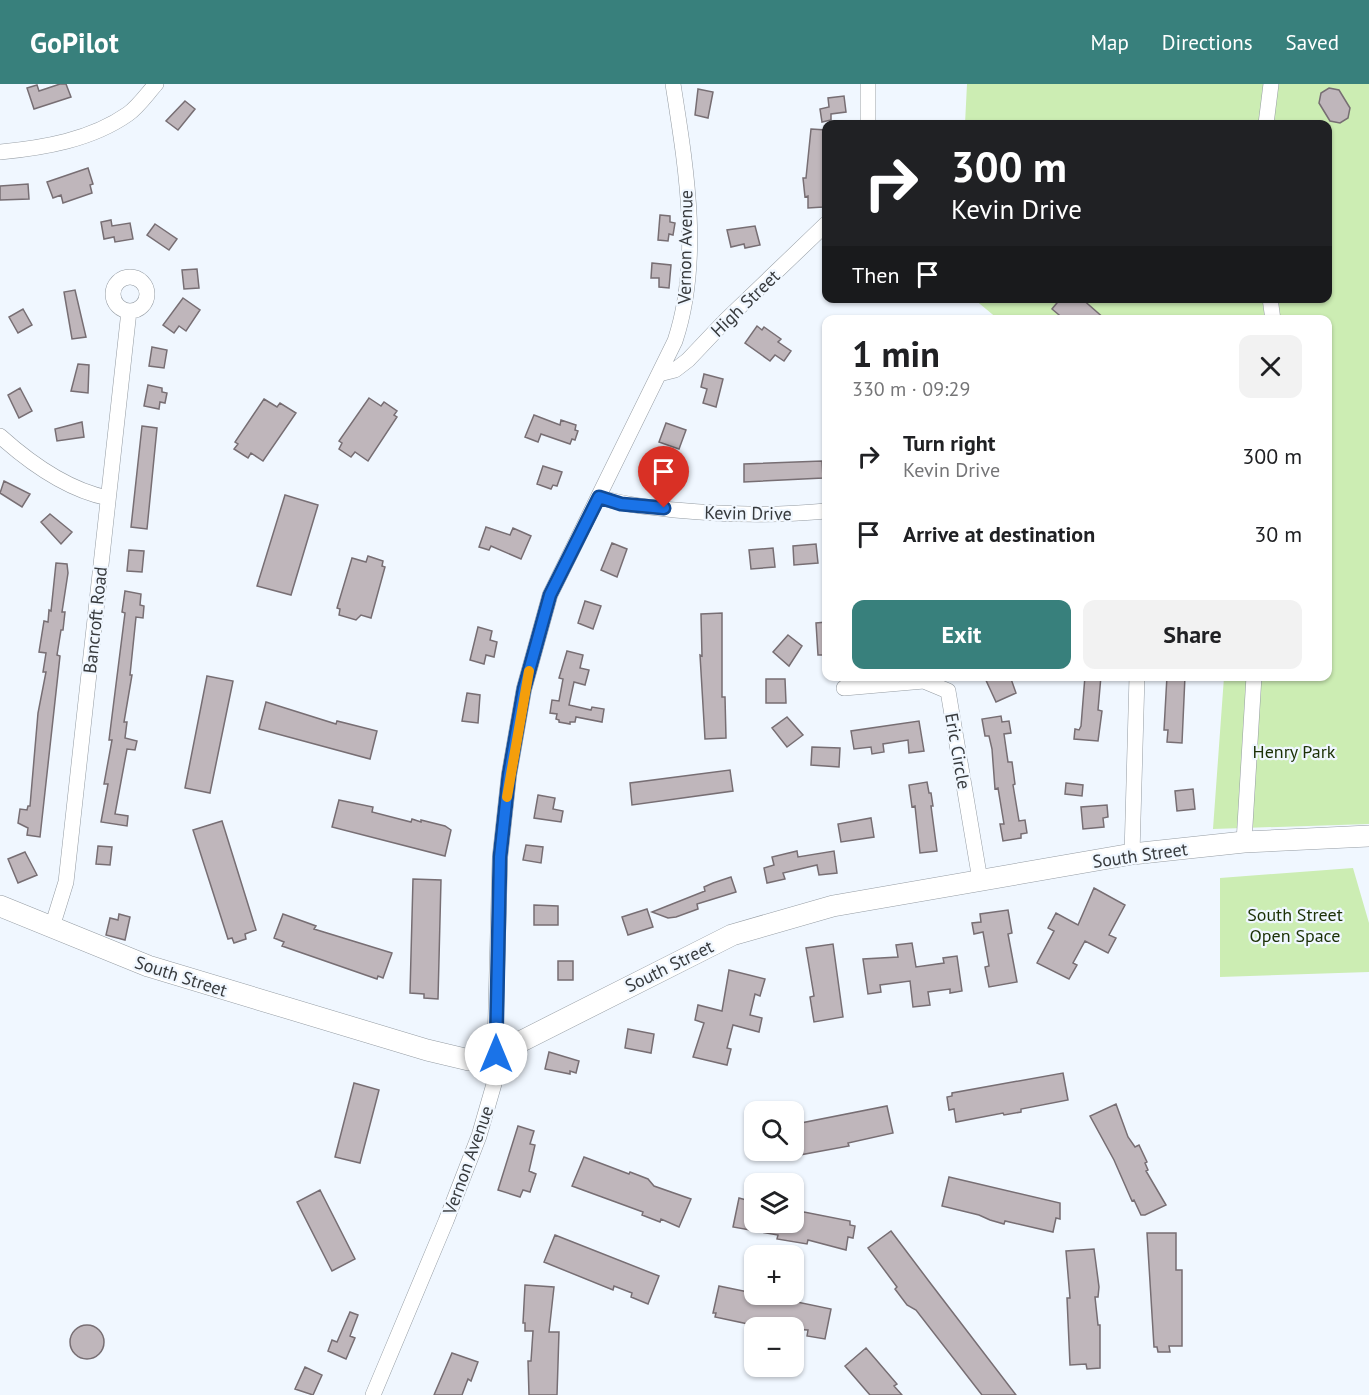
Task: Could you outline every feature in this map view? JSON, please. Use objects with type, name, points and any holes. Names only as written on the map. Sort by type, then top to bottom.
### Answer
[{"type":"street","points":[[0,152],[45,148],[96,130],[129,114],[156,84]]},
{"type":"street","name":"Vernon Avenue","points":[[373,1395],[479,1136],[494,1084],[500,857],[509,775],[524,689],[550,595],[675,341],[684,312],[688,273],[686,184],[673,84]]},
{"type":"street","points":[[868,84],[868,120]]},
{"type":"street","points":[[1266,120],[1271,84]]},
{"type":"street","name":"High Street","points":[[658,374],[675,370],[688,360],[822,228]]},
{"type":"street","name":"Bancroft Road","points":[[51,927],[66,882],[129,311]]},
{"type":"street","points":[[0,436],[23,456],[64,481],[96,496],[108,498]]},
{"type":"street","name":"Kevin Drive","points":[[599,497],[621,504],[729,515],[778,516],[822,511]]},
{"type":"street","name":"Eric Circle","points":[[844,688],[924,681],[948,691],[980,880]]},
{"type":"street","points":[[1132,854],[1137,681]]},
{"type":"street","points":[[1244,842],[1254,681]]},
{"type":"street","name":"South Street","points":[[0,906],[148,966],[427,1050],[469,1060],[496,1054],[732,935],[833,906],[1132,854],[1244,842],[1369,836]]},
{"type":"green space","name":"Henry Park","points":[[967,84],[1369,84],[1369,824],[1213,829],[1224,681],[1332,681],[1332,315],[993,315],[979,303],[1332,303],[1332,120],[965,120]]},
{"type":"green space","name":"South Street Open Space","points":[[1353,868],[1369,923],[1369,972],[1220,977],[1220,878]]},
{"type":"building","points":[[66,84],[71,97],[34,109],[27,88],[37,85],[39,91]]},
{"type":"building","points":[[1329,88],[1339,90],[1350,108],[1348,118],[1340,123],[1329,120],[1319,103],[1321,93]]},
{"type":"building","points":[[698,89],[713,92],[708,118],[695,115]]},
{"type":"building","points":[[844,96],[846,112],[831,114],[831,120],[822,120],[822,122],[820,109],[829,107],[828,98]]},
{"type":"building","points":[[185,101],[195,109],[178,130],[166,121]]},
{"type":"building","points":[[811,129],[822,130],[822,207],[808,208],[808,196],[805,197],[803,178],[806,178]]},
{"type":"building","points":[[88,168],[93,184],[90,185],[92,193],[63,203],[61,195],[53,198],[47,182]]},
{"type":"building","points":[[28,184],[29,199],[0,200],[0,186]]},
{"type":"building","points":[[660,215],[670,216],[670,222],[675,223],[673,235],[669,234],[668,241],[658,240]]},
{"type":"building","points":[[111,220],[112,226],[130,223],[133,239],[115,242],[114,237],[104,239],[101,222]]},
{"type":"building","points":[[155,224],[177,239],[169,250],[147,235]]},
{"type":"building","points":[[755,226],[760,245],[745,248],[744,244],[731,247],[727,230]]},
{"type":"building","points":[[652,263],[671,265],[669,288],[659,287],[659,278],[651,278]]},
{"type":"building","points":[[197,269],[199,288],[184,289],[182,270]]},
{"type":"building","points":[[75,290],[86,337],[72,339],[64,292]]},
{"type":"building","points":[[183,298],[200,310],[186,331],[179,326],[174,333],[163,325]]},
{"type":"building","points":[[1057,303],[1087,303],[1100,315],[1059,315],[1052,309]]},
{"type":"building","points":[[23,309],[32,325],[18,333],[9,317]]},
{"type":"building","points":[[757,326],[762,330],[764,327],[781,339],[778,342],[791,351],[784,361],[775,355],[770,361],[745,343]]},
{"type":"building","points":[[152,347],[167,350],[164,368],[149,366]]},
{"type":"building","points":[[78,364],[89,365],[88,393],[71,391]]},
{"type":"building","points":[[704,374],[723,379],[716,407],[703,403],[707,389],[701,387]]},
{"type":"building","points":[[148,385],[162,388],[162,392],[167,393],[165,403],[160,402],[159,409],[144,406]]},
{"type":"building","points":[[20,388],[32,411],[19,418],[8,395]]},
{"type":"building","points":[[369,398],[381,406],[384,402],[397,411],[394,415],[397,417],[368,461],[355,452],[351,457],[339,449],[342,443],[339,441]]},
{"type":"building","points":[[264,399],[277,407],[280,403],[296,413],[263,461],[251,453],[248,458],[234,449],[238,444],[235,442]]},
{"type":"building","points":[[534,415],[560,425],[561,420],[576,425],[575,430],[578,431],[575,440],[572,439],[570,444],[541,434],[538,442],[525,437]]},
{"type":"building","points":[[82,422],[84,437],[57,441],[55,429]]},
{"type":"building","points":[[666,423],[686,430],[679,449],[659,442]]},
{"type":"building","points":[[142,426],[157,428],[147,529],[131,527]]},
{"type":"building","points":[[822,461],[822,478],[744,482],[744,464]]},
{"type":"building","points":[[543,466],[562,472],[557,486],[553,485],[551,489],[537,484]]},
{"type":"building","points":[[4,481],[30,494],[22,507],[0,493]]},
{"type":"building","points":[[285,495],[318,505],[291,595],[257,586]]},
{"type":"building","points":[[50,514],[72,532],[61,544],[41,522]]},
{"type":"building","points":[[486,527],[510,535],[513,528],[531,536],[521,559],[491,546],[489,550],[479,547]]},
{"type":"building","points":[[612,543],[627,549],[617,577],[601,570]]},
{"type":"building","points":[[816,544],[818,563],[794,565],[793,546]]},
{"type":"building","points":[[773,548],[775,567],[751,569],[749,550]]},
{"type":"building","points":[[129,550],[144,551],[142,572],[127,571]]},
{"type":"building","points":[[368,556],[383,561],[382,566],[385,567],[371,618],[361,615],[356,620],[339,615],[340,609],[337,608],[352,558],[366,562]]},
{"type":"building","points":[[56,563],[67,564],[68,573],[62,612],[65,612],[63,630],[61,630],[57,655],[60,656],[40,837],[27,835],[28,828],[18,823],[20,809],[27,810],[30,806],[38,713],[46,672],[43,672],[46,653],[39,652],[44,621],[48,622],[49,610],[51,611]]},
{"type":"building","points":[[125,591],[141,594],[140,605],[144,606],[143,618],[136,617],[130,675],[132,675],[124,722],[127,722],[125,738],[137,741],[135,750],[127,749],[115,814],[128,816],[127,826],[101,822],[108,784],[104,784],[112,740],[109,740],[125,613],[122,612]]},
{"type":"building","points":[[585,601],[601,606],[593,629],[578,623]]},
{"type":"building","points":[[722,613],[722,697],[725,697],[726,738],[705,739],[700,655],[702,656],[701,614]]},
{"type":"building","points":[[822,622],[822,655],[818,655],[816,623]]},
{"type":"building","points":[[478,627],[492,631],[490,640],[497,642],[494,657],[486,655],[484,664],[470,660]]},
{"type":"building","points":[[788,635],[802,646],[789,666],[773,652]]},
{"type":"building","points":[[567,651],[583,655],[580,668],[589,670],[585,685],[574,682],[569,705],[591,710],[592,707],[604,709],[602,722],[576,717],[575,722],[570,722],[570,724],[559,722],[556,719],[557,714],[550,713],[552,700],[559,701],[563,679],[559,678]]},
{"type":"building","points":[[207,676],[233,681],[210,793],[185,788]]},
{"type":"building","points":[[766,679],[785,679],[786,703],[766,703]]},
{"type":"building","points":[[986,681],[1012,681],[1016,693],[996,702]]},
{"type":"building","points":[[1085,681],[1101,681],[1098,710],[1102,711],[1098,741],[1074,739],[1075,729],[1079,730]]},
{"type":"building","points":[[1167,681],[1185,681],[1182,743],[1167,742],[1168,730],[1164,730]]},
{"type":"building","points":[[467,693],[480,695],[478,723],[462,721]]},
{"type":"building","points":[[266,702],[336,724],[337,721],[377,731],[370,759],[259,729]]},
{"type":"building","points":[[1001,716],[1002,722],[1009,721],[1011,733],[1004,734],[1008,762],[1012,762],[1019,821],[1025,820],[1027,833],[1021,834],[1021,838],[1003,841],[1000,824],[1004,824],[998,788],[995,789],[992,749],[989,736],[985,736],[982,719]]},
{"type":"building","points":[[787,717],[803,735],[787,747],[772,728]]},
{"type":"building","points":[[919,721],[924,751],[909,753],[908,740],[883,744],[884,752],[872,754],[871,747],[854,749],[851,731]]},
{"type":"building","points":[[812,747],[840,748],[839,767],[811,765]]},
{"type":"building","points":[[730,770],[733,791],[632,805],[630,783]]},
{"type":"building","points":[[927,782],[933,806],[931,806],[937,851],[920,853],[915,806],[912,807],[909,785]]},
{"type":"building","points":[[1066,783],[1083,785],[1082,796],[1065,794]]},
{"type":"building","points":[[1193,789],[1195,809],[1177,811],[1175,791]]},
{"type":"building","points":[[538,795],[555,798],[553,809],[563,811],[561,822],[534,818]]},
{"type":"building","points":[[339,800],[373,807],[372,812],[411,822],[412,819],[421,822],[421,820],[445,826],[451,830],[445,856],[332,827]]},
{"type":"building","points":[[1107,805],[1108,817],[1103,818],[1104,827],[1083,829],[1081,807]]},
{"type":"building","points":[[871,818],[874,837],[841,842],[838,824]]},
{"type":"building","points":[[222,821],[256,930],[245,934],[246,939],[234,943],[232,938],[228,939],[193,830]]},
{"type":"building","points":[[526,845],[543,847],[541,863],[523,860]]},
{"type":"building","points":[[98,846],[112,847],[110,865],[96,864]]},
{"type":"building","points":[[797,851],[798,857],[834,851],[837,873],[819,875],[817,865],[783,873],[785,879],[767,883],[764,868],[774,865],[772,857]]},
{"type":"building","points":[[25,852],[37,875],[18,883],[8,859]]},
{"type":"building","points":[[731,877],[736,892],[697,904],[698,909],[668,918],[652,912],[705,891],[704,887]]},
{"type":"building","points":[[413,879],[441,880],[438,999],[424,998],[424,994],[410,993]]},
{"type":"building","points":[[1094,888],[1125,905],[1109,935],[1116,938],[1108,953],[1085,941],[1073,963],[1077,965],[1069,979],[1037,963],[1054,931],[1048,928],[1056,913],[1078,925]]},
{"type":"building","points":[[534,905],[558,906],[558,925],[534,925]]},
{"type":"building","points":[[647,909],[653,927],[628,935],[622,917]]},
{"type":"building","points":[[1008,910],[1012,933],[1008,934],[1017,982],[989,987],[985,967],[989,966],[983,932],[974,934],[972,923],[981,922],[980,914]]},
{"type":"building","points":[[119,914],[130,917],[125,940],[106,935],[110,918],[118,920]]},
{"type":"building","points":[[283,914],[316,926],[314,929],[392,953],[383,978],[378,976],[377,979],[282,946],[284,942],[274,938]]},
{"type":"building","points":[[912,943],[916,967],[944,963],[943,958],[957,956],[962,991],[950,993],[950,989],[928,992],[930,1005],[913,1007],[910,981],[880,985],[881,992],[868,994],[863,959],[898,957],[896,945]]},
{"type":"building","points":[[833,944],[843,1017],[814,1022],[810,997],[814,996],[806,948]]},
{"type":"building","points":[[558,961],[573,961],[573,980],[558,980]]},
{"type":"building","points":[[729,970],[765,979],[760,996],[755,994],[750,1015],[762,1018],[759,1032],[733,1025],[727,1048],[731,1049],[727,1065],[693,1057],[704,1023],[695,1020],[698,1005],[722,1011]]},
{"type":"building","points":[[628,1029],[654,1034],[651,1053],[625,1048]]},
{"type":"building","points":[[549,1052],[579,1061],[576,1073],[545,1069]]},
{"type":"building","points":[[1063,1073],[1068,1100],[1021,1109],[1021,1112],[956,1122],[954,1109],[949,1110],[947,1097],[952,1096],[952,1093]]},
{"type":"building","points":[[354,1083],[379,1090],[360,1163],[335,1157]]},
{"type":"building","points":[[1116,1104],[1128,1137],[1135,1147],[1139,1145],[1147,1162],[1145,1163],[1148,1170],[1146,1171],[1166,1205],[1145,1215],[1141,1215],[1134,1200],[1132,1201],[1114,1160],[1090,1116]]},
{"type":"building","points":[[887,1106],[893,1133],[848,1143],[849,1146],[804,1154],[804,1122]]},
{"type":"building","points":[[518,1126],[534,1131],[530,1144],[535,1145],[529,1171],[536,1174],[530,1192],[523,1190],[520,1197],[498,1190]]},
{"type":"building","points":[[584,1157],[648,1179],[654,1186],[691,1199],[679,1227],[661,1219],[660,1222],[642,1215],[643,1212],[572,1186]]},
{"type":"building","points":[[949,1177],[1060,1203],[1060,1219],[1056,1218],[1053,1232],[1005,1221],[1004,1224],[942,1206]]},
{"type":"building","points":[[320,1190],[355,1259],[332,1271],[297,1202]]},
{"type":"building","points":[[739,1198],[744,1199],[744,1229],[733,1227]]},
{"type":"building","points":[[804,1212],[850,1221],[850,1225],[855,1226],[853,1238],[848,1237],[846,1250],[808,1240],[807,1244],[777,1239],[778,1235],[767,1233],[804,1233]]},
{"type":"building","points":[[891,1231],[1016,1395],[982,1395],[916,1310],[907,1305],[895,1289],[897,1287],[868,1248]]},
{"type":"building","points":[[1147,1233],[1176,1233],[1176,1270],[1182,1270],[1182,1346],[1169,1346],[1170,1352],[1158,1352],[1157,1347],[1154,1347]]},
{"type":"building","points":[[555,1235],[659,1276],[648,1304],[631,1297],[632,1293],[614,1286],[613,1290],[544,1262]]},
{"type":"building","points":[[1094,1249],[1099,1287],[1098,1297],[1095,1297],[1098,1325],[1100,1325],[1100,1368],[1087,1369],[1086,1364],[1070,1365],[1067,1298],[1070,1298],[1066,1251]]},
{"type":"building","points":[[525,1285],[554,1287],[549,1332],[559,1332],[557,1395],[529,1395],[528,1361],[531,1361],[533,1331],[525,1331],[525,1323],[523,1323]]},
{"type":"building","points":[[719,1286],[744,1291],[744,1305],[804,1303],[831,1309],[825,1339],[807,1336],[808,1330],[804,1330],[804,1317],[744,1317],[744,1323],[715,1317],[716,1313],[713,1313]]},
{"type":"building","points":[[350,1312],[358,1315],[350,1336],[355,1338],[346,1359],[328,1351],[332,1340],[337,1342]]},
{"type":"building","points":[[87,1325],[99,1330],[104,1342],[99,1354],[87,1359],[75,1354],[70,1342],[75,1330]]},
{"type":"building","points":[[866,1348],[897,1384],[894,1386],[902,1395],[870,1395],[845,1366]]},
{"type":"building","points":[[452,1353],[478,1362],[471,1381],[468,1379],[462,1395],[434,1395]]},
{"type":"building","points":[[305,1367],[322,1375],[313,1395],[295,1389]]},
{"type":"slow traffic","points":[[507,797],[524,689],[529,671]]},
{"type":"route","points":[[496,1054],[500,857],[509,775],[524,689],[537,637],[550,595],[599,497],[621,504],[664,508]]}]
